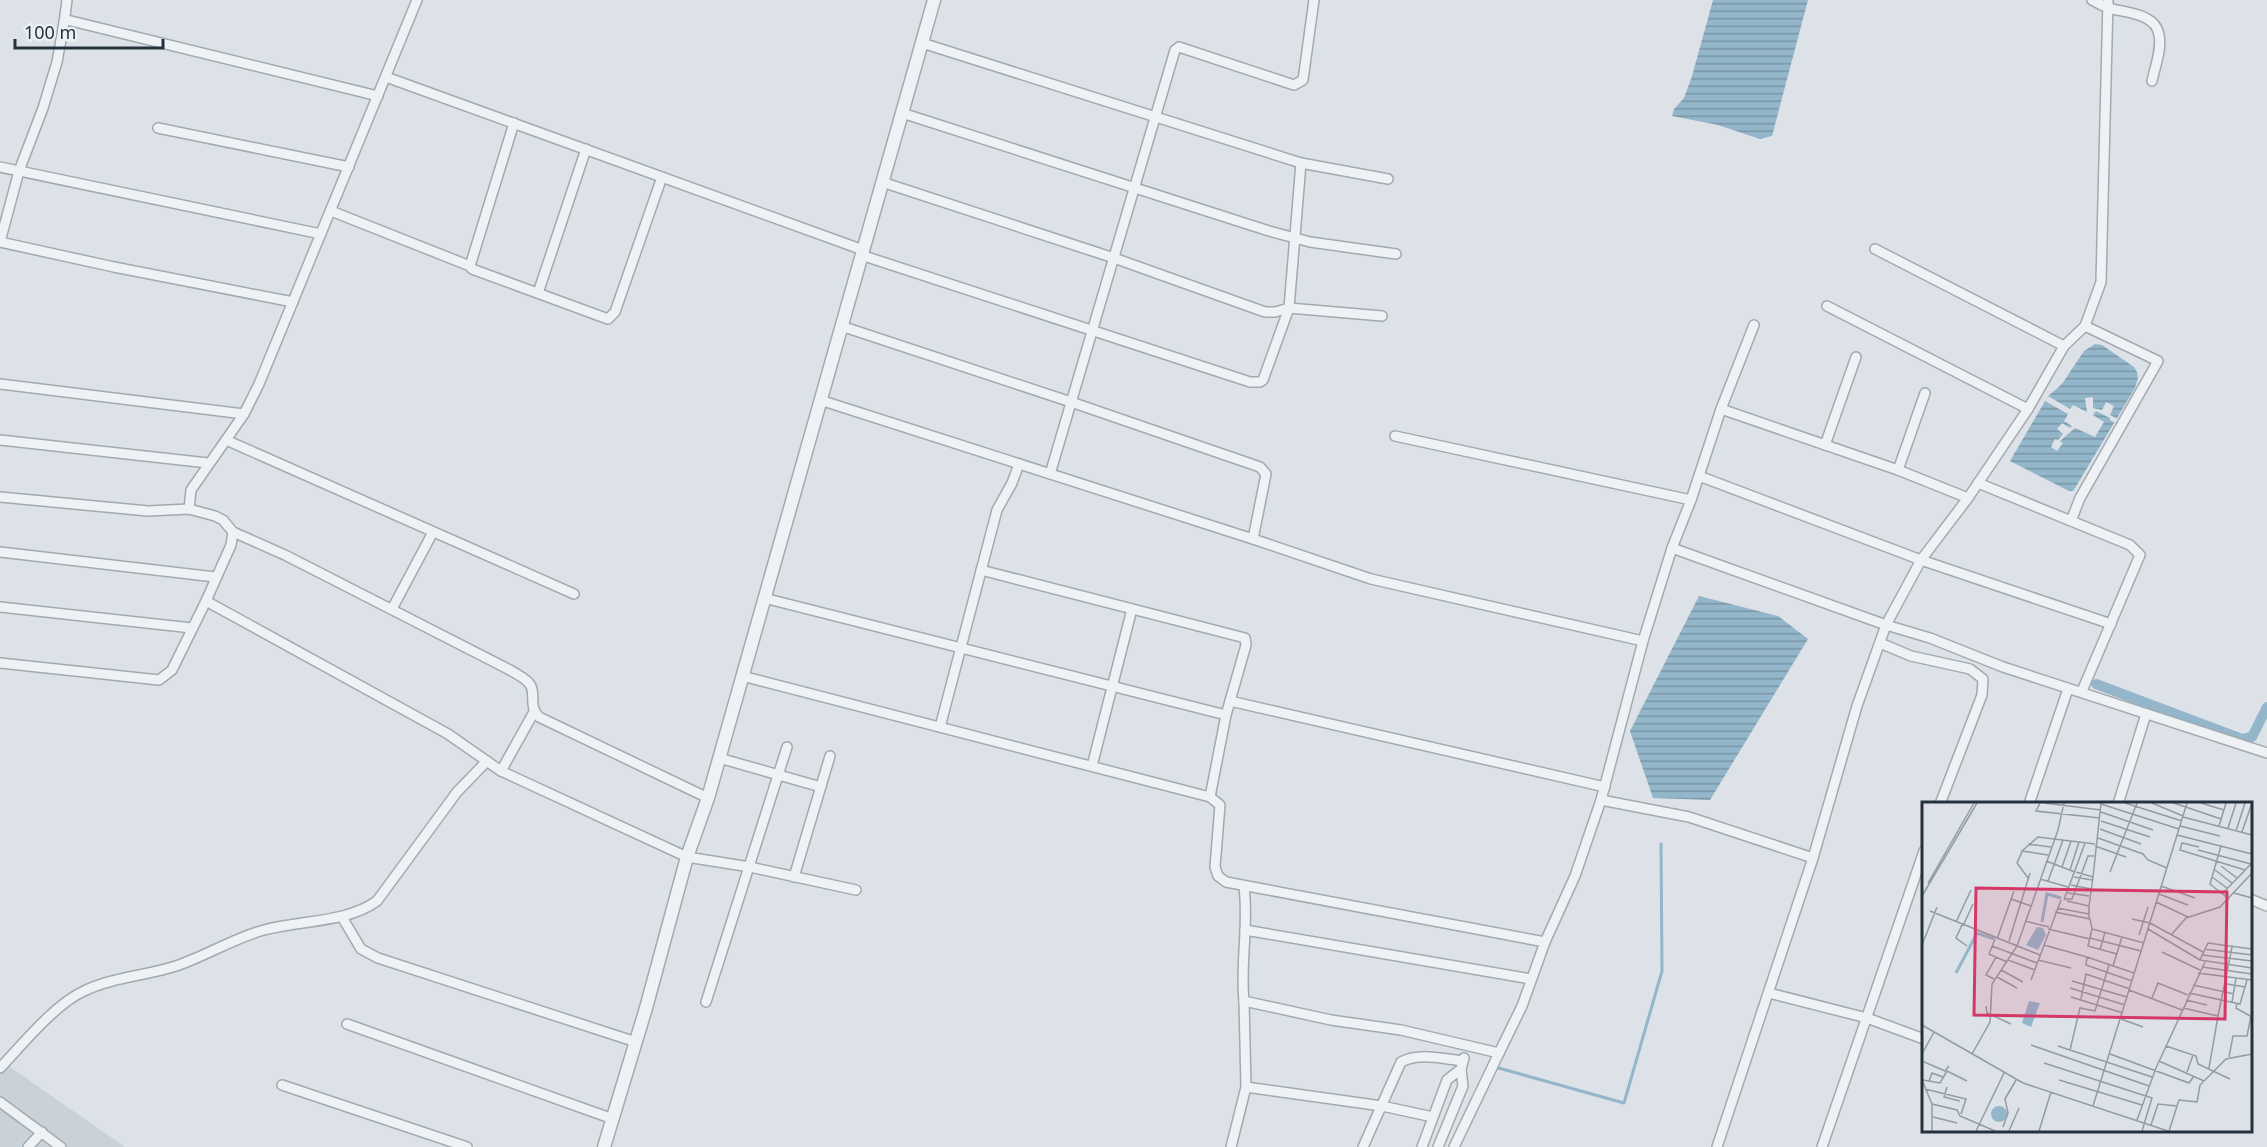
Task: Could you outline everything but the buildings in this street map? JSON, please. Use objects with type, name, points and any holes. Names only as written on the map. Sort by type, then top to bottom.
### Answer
[{"type":"street","points":[[67,0],[57,62],[44,108],[19,171],[0,242],[293,302]]},
{"type":"street","points":[[189,509],[191,490],[244,414],[293,302],[417,0]]},
{"type":"street","points":[[604,1147],[636,1042],[687,857],[708,798],[934,0]]},
{"type":"street","points":[[1050,474],[1175,50],[1179,47],[1294,85],[1303,80],[1314,0]]},
{"type":"street","points":[[2092,0],[2144,16],[2156,25],[2159,46],[2152,81]]},
{"type":"street","points":[[1717,1147],[1813,858],[1857,706],[1886,626],[1921,560],[1968,498],[2028,409],[2064,346],[2085,326],[2101,282],[2108,4]]},
{"type":"street","points":[[64,23],[72,20],[378,96]]},
{"type":"street","points":[[922,43],[1301,163],[1388,179]]},
{"type":"street","points":[[386,77],[662,177],[862,253],[1250,382],[1263,380],[1289,308],[1301,163]]},
{"type":"street","points":[[902,113],[1295,238],[1396,254]]},
{"type":"street","points":[[470,266],[514,123]]},
{"type":"street","points":[[158,128],[349,166]]},
{"type":"street","points":[[538,293],[586,149]]},
{"type":"street","points":[[0,167],[321,234]]},
{"type":"street","points":[[331,211],[470,266],[472,269],[608,319],[615,312],[662,177]]},
{"type":"street","points":[[882,182],[1114,258],[1265,312],[1289,308],[1382,316]]},
{"type":"street","points":[[1875,249],[2064,346]]},
{"type":"street","points":[[1827,306],[2028,409]]},
{"type":"street","points":[[1454,1147],[1521,1006],[1545,942],[1575,876],[1605,787],[1643,641],[1672,548],[1691,500],[1720,409],[1754,325]]},
{"type":"street","points":[[841,326],[1260,467],[1266,474],[1253,539]]},
{"type":"street","points":[[2071,521],[2080,498],[2158,361],[2085,326]]},
{"type":"street","points":[[1825,445],[1856,357]]},
{"type":"street","points":[[0,384],[244,414]]},
{"type":"street","points":[[1898,470],[1925,393]]},
{"type":"street","points":[[820,400],[1371,579],[1643,641]]},
{"type":"street","points":[[1720,409],[1898,470],[1968,498]]},
{"type":"street","points":[[1395,436],[1691,500]]},
{"type":"street","points":[[0,440],[208,464]]},
{"type":"street","points":[[226,440],[574,594]]},
{"type":"street","points":[[940,727],[997,510],[1012,483],[1019,464]]},
{"type":"street","points":[[1699,476],[1921,560],[2111,624]]},
{"type":"street","points":[[1978,483],[2130,545],[2140,555],[2082,691]]},
{"type":"street","points":[[0,497],[148,511],[189,509],[215,516],[223,520],[233,532],[295,560],[508,669],[528,682],[533,689],[532,704],[534,712],[539,717],[708,798]]},
{"type":"street","points":[[0,663],[159,681],[172,670],[231,545],[233,532]]},
{"type":"street","points":[[392,609],[433,532]]},
{"type":"street","points":[[1672,548],[2068,689],[2082,691],[2267,753]]},
{"type":"street","points":[[0,552],[216,577]]},
{"type":"street","points":[[981,570],[1245,638],[1246,645],[1226,715],[1210,797]]},
{"type":"street","points":[[764,598],[1226,715]]},
{"type":"street","points":[[206,601],[448,734],[501,771],[687,857],[750,867],[856,890]]},
{"type":"street","points":[[0,607],[192,628]]},
{"type":"street","points":[[1092,766],[1132,609]]},
{"type":"street","points":[[1880,643],[1911,656],[1970,669],[1983,679],[1982,696],[1941,802]]},
{"type":"street","points":[[742,676],[1210,797],[1220,805],[1221,817],[1215,867],[1218,876],[1226,882],[1545,942]]},
{"type":"street","points":[[2030,802],[2068,689]]},
{"type":"street","points":[[1230,701],[1605,787]]},
{"type":"street","points":[[501,771],[534,712]]},
{"type":"street","points":[[2119,802],[2146,714]]},
{"type":"street","points":[[706,1002],[787,747]]},
{"type":"street","points":[[794,877],[830,756]]},
{"type":"street","points":[[719,758],[821,787]]},
{"type":"street","points":[[0,1068],[55,1012],[81,992],[100,984],[174,966],[262,931],[342,917],[364,910],[377,901],[457,792],[487,761]]},
{"type":"street","points":[[1601,800],[1689,817],[1813,858]]},
{"type":"street","points":[[1822,1147],[1922,854]]},
{"type":"street","points":[[1231,1147],[1246,1087],[1242,977],[1247,909],[1244,887]]},
{"type":"street","points":[[2252,900],[2267,906]]},
{"type":"street","points":[[342,917],[362,949],[378,958],[636,1042]]},
{"type":"street","points":[[1245,930],[1531,979]]},
{"type":"street","points":[[1769,993],[1867,1018],[1922,1039]]},
{"type":"street","points":[[1244,1001],[1331,1020],[1401,1030],[1499,1053]]},
{"type":"street","points":[[347,1024],[613,1119]]},
{"type":"street","points":[[1438,1147],[1463,1086],[1462,1065],[1467,1047]]},
{"type":"street","points":[[1363,1147],[1401,1062],[1409,1058],[1421,1057],[1462,1065]]},
{"type":"street","points":[[1422,1147],[1447,1080],[1462,1065]]},
{"type":"street","points":[[282,1085],[467,1147]]},
{"type":"street","points":[[1246,1087],[1382,1106],[1433,1118]]},
{"type":"street","points":[[0,1102],[62,1147]]},
{"type":"street","points":[[28,1147],[42,1132]]},
{"type":"shaded area","points":[[0,1060],[125,1147],[0,1147]]},
{"type":"water","points":[[1713,0],[1808,0],[1772,136],[1760,139],[1718,125],[1672,116],[1674,109],[1684,98],[1692,76]]},
{"type":"water","points":[[2095,344],[2102,345],[2134,367],[2138,378],[2135,388],[2075,488],[2069,491],[2010,461],[2048,396],[2062,384],[2084,351]]},
{"type":"water","points":[[1699,596],[1778,616],[1808,639],[1710,800],[1653,798],[1630,731]]},
{"type":"pier","points":[[2048,396],[2070,409],[2073,405],[2087,412],[2085,398],[2093,397],[2093,408],[2102,410],[2106,402],[2114,406],[2110,415],[2118,419],[2115,423],[2096,411],[2093,415],[2104,422],[2095,437],[2075,428],[2060,441],[2063,443],[2057,451],[2051,447],[2055,439],[2058,440],[2063,434],[2057,429],[2062,423],[2070,428],[2072,426],[2064,421],[2068,414],[2045,401]]},
{"type":"waterway","points":[[2096,684],[2242,739],[2252,737],[2267,707]]},
{"type":"waterway","points":[[1495,1067],[1624,1103],[1662,971],[1661,844]]}]
